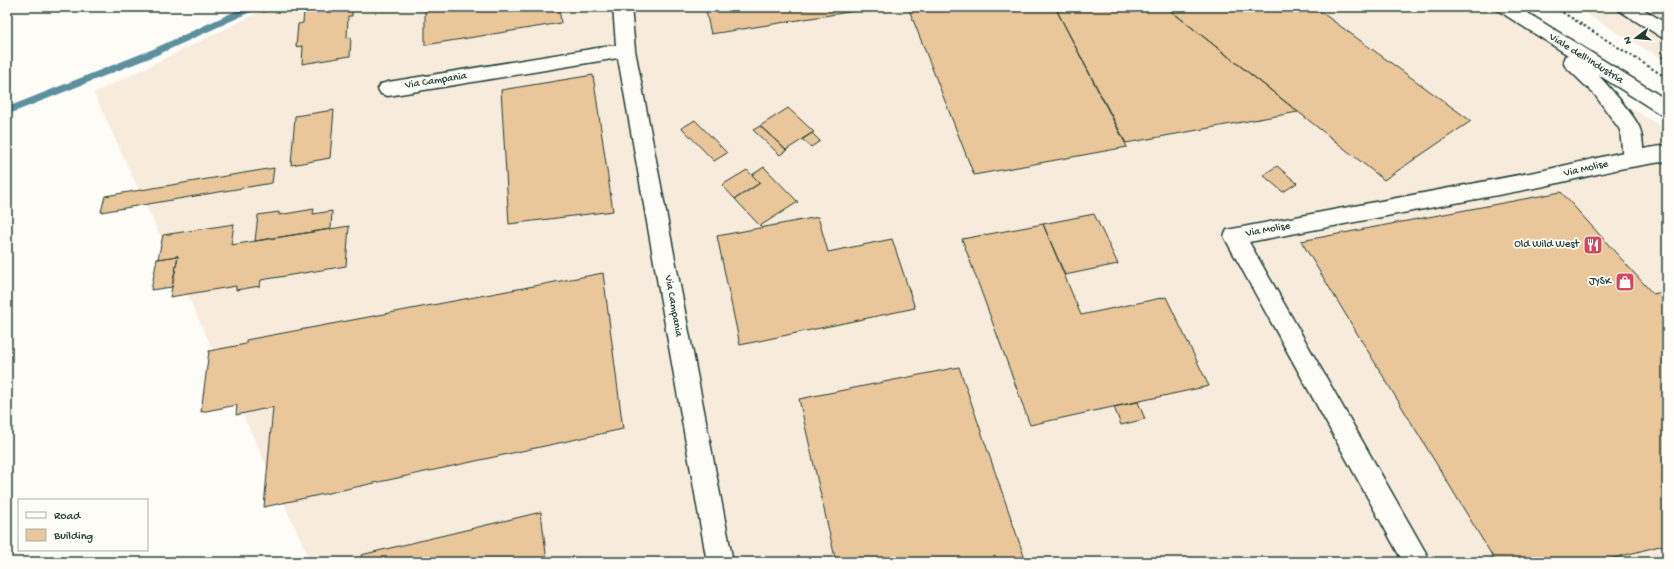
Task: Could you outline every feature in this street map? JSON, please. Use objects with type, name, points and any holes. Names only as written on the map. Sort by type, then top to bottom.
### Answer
[{"type":"street","name":"Via Campania","points":[[622,7],[626,50],[720,562]]},
{"type":"street","name":"Viale dell'Industria","points":[[1505,7],[1667,109]]},
{"type":"street","points":[[1626,7],[1663,24]]},
{"type":"street","points":[[1538,29],[1602,90],[1630,129],[1633,158]]},
{"type":"street","name":"Via Campania","points":[[388,89],[626,50]]},
{"type":"street","name":"Via Molise","points":[[1417,562],[1235,236],[1545,178],[1633,158],[1667,153]]},
{"type":"path","points":[[1554,7],[1667,78]]},
{"type":"shaded area","points":[[270,7],[1505,7],[1538,29],[1602,90],[1667,130],[1667,562],[311,562],[94,93]]},
{"type":"shaded area","points":[[1575,7],[1667,7],[1667,62]]},
{"type":"building","points":[[260,7],[277,7],[263,12]]},
{"type":"building","points":[[316,7],[352,7],[352,16],[348,16],[347,38],[351,37],[350,56],[302,64],[303,46],[296,47],[298,24],[303,23],[304,9]]},
{"type":"building","points":[[425,7],[559,7],[561,23],[425,45]]},
{"type":"building","points":[[705,7],[880,7],[711,34]]},
{"type":"building","points":[[908,7],[1055,7],[1127,147],[974,175]]},
{"type":"building","points":[[1080,7],[1166,7],[1298,112],[1126,143],[1057,11]]},
{"type":"building","points":[[1166,7],[1314,7],[1471,121],[1384,180]]},
{"type":"building","points":[[593,75],[613,211],[509,224],[501,90]]},
{"type":"building","points":[[788,108],[814,132],[786,150],[760,126]]},
{"type":"building","points":[[334,110],[330,158],[291,165],[295,116]]},
{"type":"building","points":[[695,120],[727,153],[714,161],[682,128]]},
{"type":"building","points":[[760,126],[787,150],[780,155],[753,130]]},
{"type":"building","points":[[812,133],[820,141],[811,147],[802,139]]},
{"type":"building","points":[[1277,166],[1297,183],[1283,192],[1263,175]]},
{"type":"building","points":[[764,167],[798,202],[760,226],[735,199],[760,183],[752,175]]},
{"type":"building","points":[[274,168],[272,183],[101,212],[105,196]]},
{"type":"building","points":[[747,170],[760,183],[735,199],[722,185]]},
{"type":"building","points":[[1561,192],[1653,294],[1667,291],[1667,544],[1599,562],[1496,562],[1301,241]]},
{"type":"building","points":[[314,209],[313,214],[332,211],[331,229],[255,241],[258,215],[279,212],[279,215]]},
{"type":"building","points":[[1094,214],[1118,264],[1065,275],[1043,224]]},
{"type":"building","points":[[818,217],[828,252],[892,239],[915,308],[740,345],[717,236]]},
{"type":"building","points":[[234,224],[231,245],[349,226],[346,266],[261,280],[260,286],[236,290],[236,286],[170,297],[178,256],[158,259],[163,235]]},
{"type":"building","points":[[1043,224],[1081,315],[1166,297],[1209,386],[1030,425],[962,239]]},
{"type":"building","points":[[178,256],[172,287],[151,290],[157,259]]},
{"type":"building","points":[[603,273],[623,429],[264,507],[273,407],[236,415],[237,405],[201,412],[209,351],[246,344],[246,340]]},
{"type":"building","points":[[959,367],[1026,562],[836,562],[799,399]]},
{"type":"building","points":[[1138,402],[1145,419],[1121,425],[1114,407]]},
{"type":"building","points":[[541,512],[547,562],[361,562],[361,555]]},
{"type":"waterway","points":[[7,111],[155,52],[253,7]]},
{"type":"place","name":"Old Wild West","points":[[1593,245]]},
{"type":"place","name":"JYSK","points":[[1625,282]]}]
